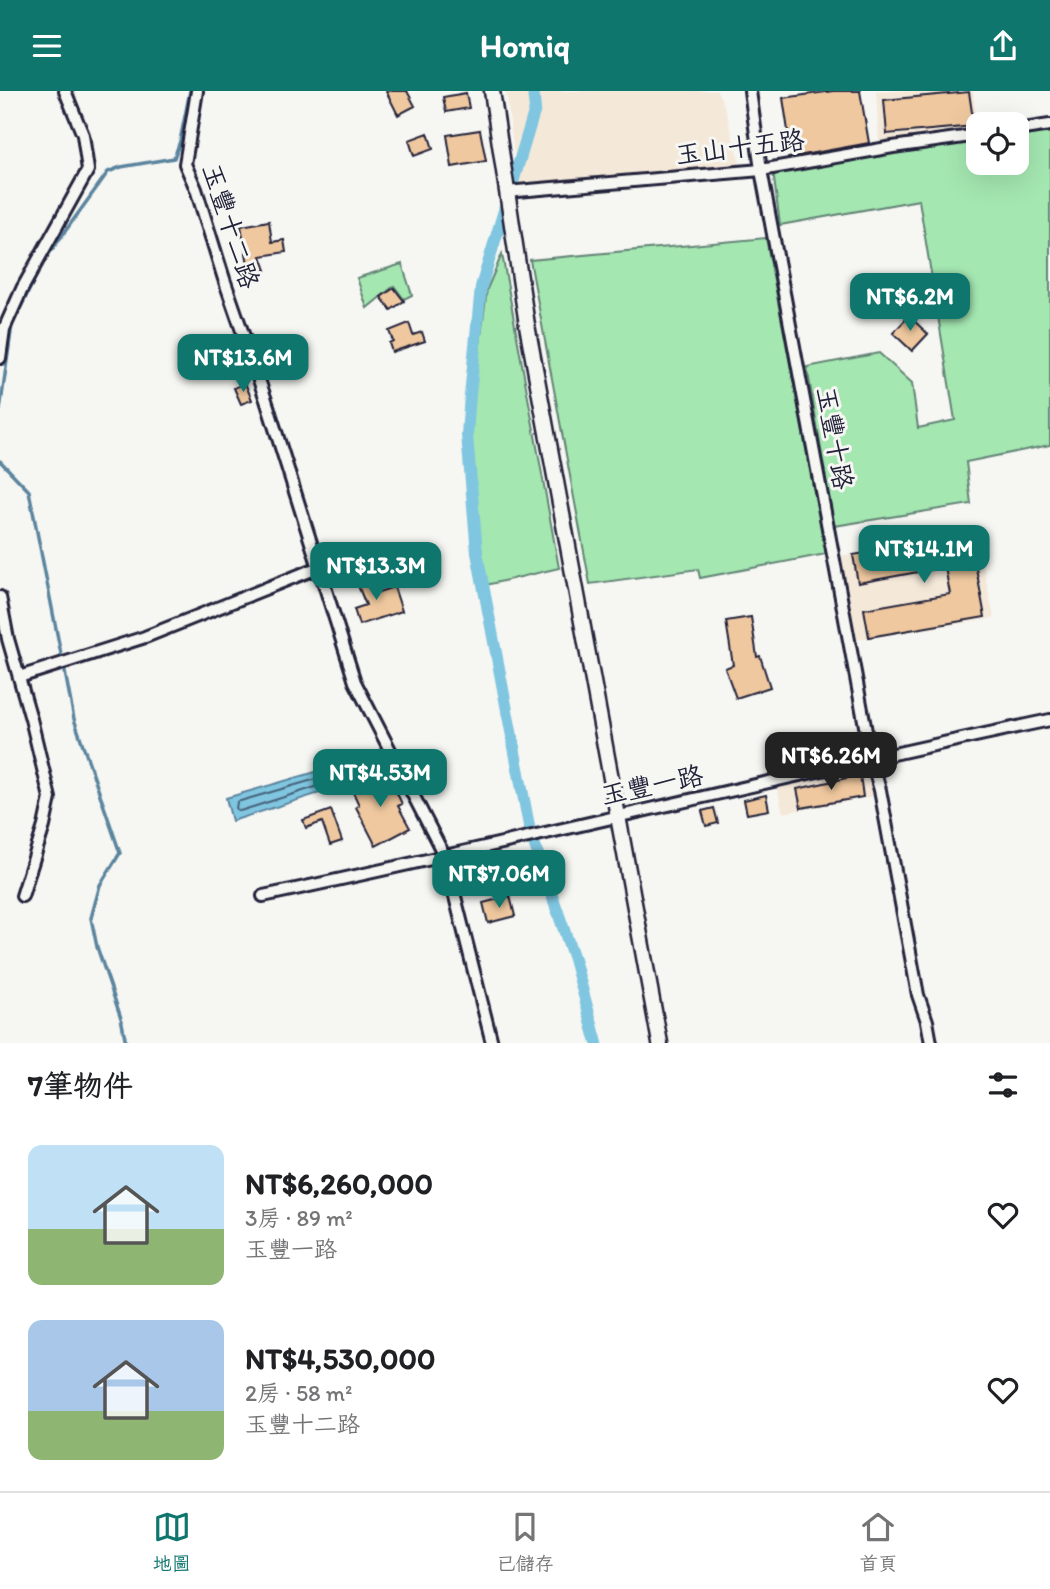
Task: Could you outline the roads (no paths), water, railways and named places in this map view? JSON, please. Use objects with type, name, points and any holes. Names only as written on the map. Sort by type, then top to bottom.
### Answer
[{"type":"main road","points":[[492,91],[530,339],[660,1043]]},
{"type":"street","points":[[0,358],[4,329],[22,289],[88,170],[83,135],[65,91]]},
{"type":"street","name":"玉豐十二路","points":[[197,91],[185,164],[266,400],[355,683],[445,857],[492,1043]]},
{"type":"street","name":"玉豐十路","points":[[750,91],[761,170],[871,758],[880,790],[918,995],[928,1021],[931,1043]]},
{"type":"street","points":[[1029,128],[1050,125]]},
{"type":"street","name":"玉山十五路","points":[[506,193],[761,170],[966,137]]},
{"type":"street","points":[[19,677],[145,637],[317,568]]},
{"type":"street","points":[[0,597],[8,639],[50,798],[22,896]]},
{"type":"street","name":"玉豐一路","points":[[263,896],[1050,720]]},
{"type":"water","points":[[384,752],[392,770],[232,821],[226,798]]},
{"type":"waterway","points":[[0,410],[12,325],[43,262],[108,172],[121,167],[174,158],[190,91]]},
{"type":"waterway","points":[[511,189],[535,109],[533,91]]},
{"type":"waterway","points":[[505,207],[481,287],[470,395],[467,435],[477,553],[530,831],[574,959],[597,1043]]},
{"type":"waterway","points":[[0,461],[29,491],[62,659]]},
{"type":"waterway","points":[[64,667],[74,719],[120,853],[100,885],[91,918],[126,1043]]}]
